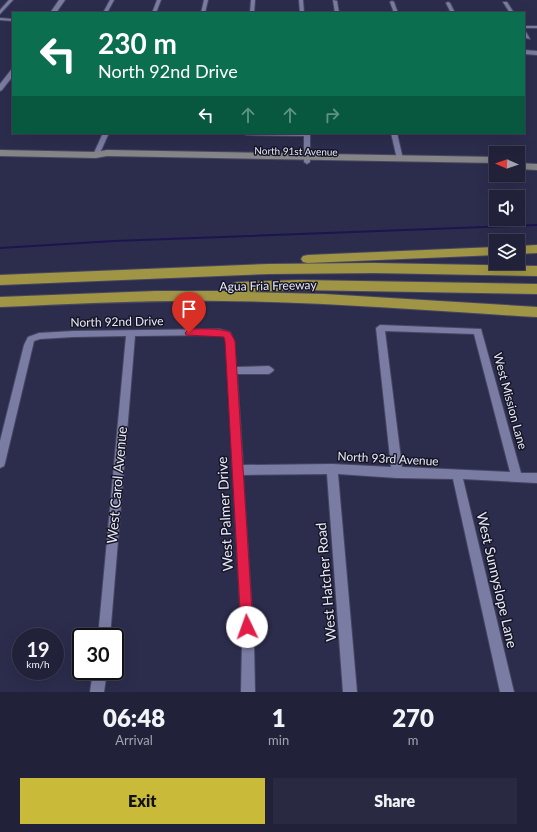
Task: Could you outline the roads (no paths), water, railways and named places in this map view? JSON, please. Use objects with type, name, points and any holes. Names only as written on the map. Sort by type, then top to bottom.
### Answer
[{"type":"highway","points":[[525,250],[537,249]]},
{"type":"highway","points":[[76,276],[120,269],[489,251]]},
{"type":"highway","name":"Agua Fria Freeway","points":[[0,280],[276,269],[374,268],[537,271]]},
{"type":"highway","name":"Agua Fria Freeway","points":[[0,301],[181,289],[300,285],[537,289]]},
{"type":"highway","points":[[0,301],[156,296],[225,296],[324,299],[537,312]]},
{"type":"main road","name":"North 91st Avenue","points":[[0,153],[96,155],[105,158],[203,157],[489,164]]},
{"type":"main road","points":[[525,160],[537,161]]},
{"type":"main road","points":[[525,166],[537,167]]},
{"type":"street","points":[[0,13],[3,7],[11,0]]},
{"type":"street","points":[[54,12],[62,0]]},
{"type":"street","points":[[106,12],[112,0]]},
{"type":"street","points":[[154,12],[160,0]]},
{"type":"street","points":[[203,12],[206,0]]},
{"type":"street","points":[[252,12],[253,0]]},
{"type":"street","points":[[301,0],[302,12]]},
{"type":"street","points":[[335,1],[337,12]]},
{"type":"street","points":[[392,2],[396,12]]},
{"type":"street","points":[[448,3],[452,12]]},
{"type":"street","points":[[505,3],[511,12]]},
{"type":"street","points":[[0,19],[12,20]]},
{"type":"street","points":[[525,27],[537,27]]},
{"type":"street","points":[[525,34],[528,38]]},
{"type":"street","points":[[525,52],[537,53]]},
{"type":"street","points":[[0,89],[12,71]]},
{"type":"street","points":[[96,155],[106,134]]},
{"type":"street","points":[[307,134],[307,159]]},
{"type":"street","points":[[394,134],[400,161]]},
{"type":"street","name":"West Mission Lane","points":[[397,473],[380,328],[478,331],[517,477]]},
{"type":"street","name":"North 92nd Drive","points":[[0,463],[28,345],[31,339],[56,335],[130,333],[218,332],[227,334]]},
{"type":"street","name":"West Carol Avenue","points":[[105,628],[130,333]]},
{"type":"street","name":"West Palmer Drive","points":[[227,334],[230,341],[248,643],[248,692]]},
{"type":"street","points":[[232,371],[269,370]]},
{"type":"street","name":"North 93rd Avenue","points":[[237,470],[332,469],[537,478]]},
{"type":"street","name":"West Hatcher Road","points":[[332,469],[350,692]]},
{"type":"street","name":"West Sunnyslope Lane","points":[[457,475],[507,692]]},
{"type":"street","points":[[96,692],[98,680]]},
{"type":"waterway","points":[[0,248],[114,241],[537,225]]}]
